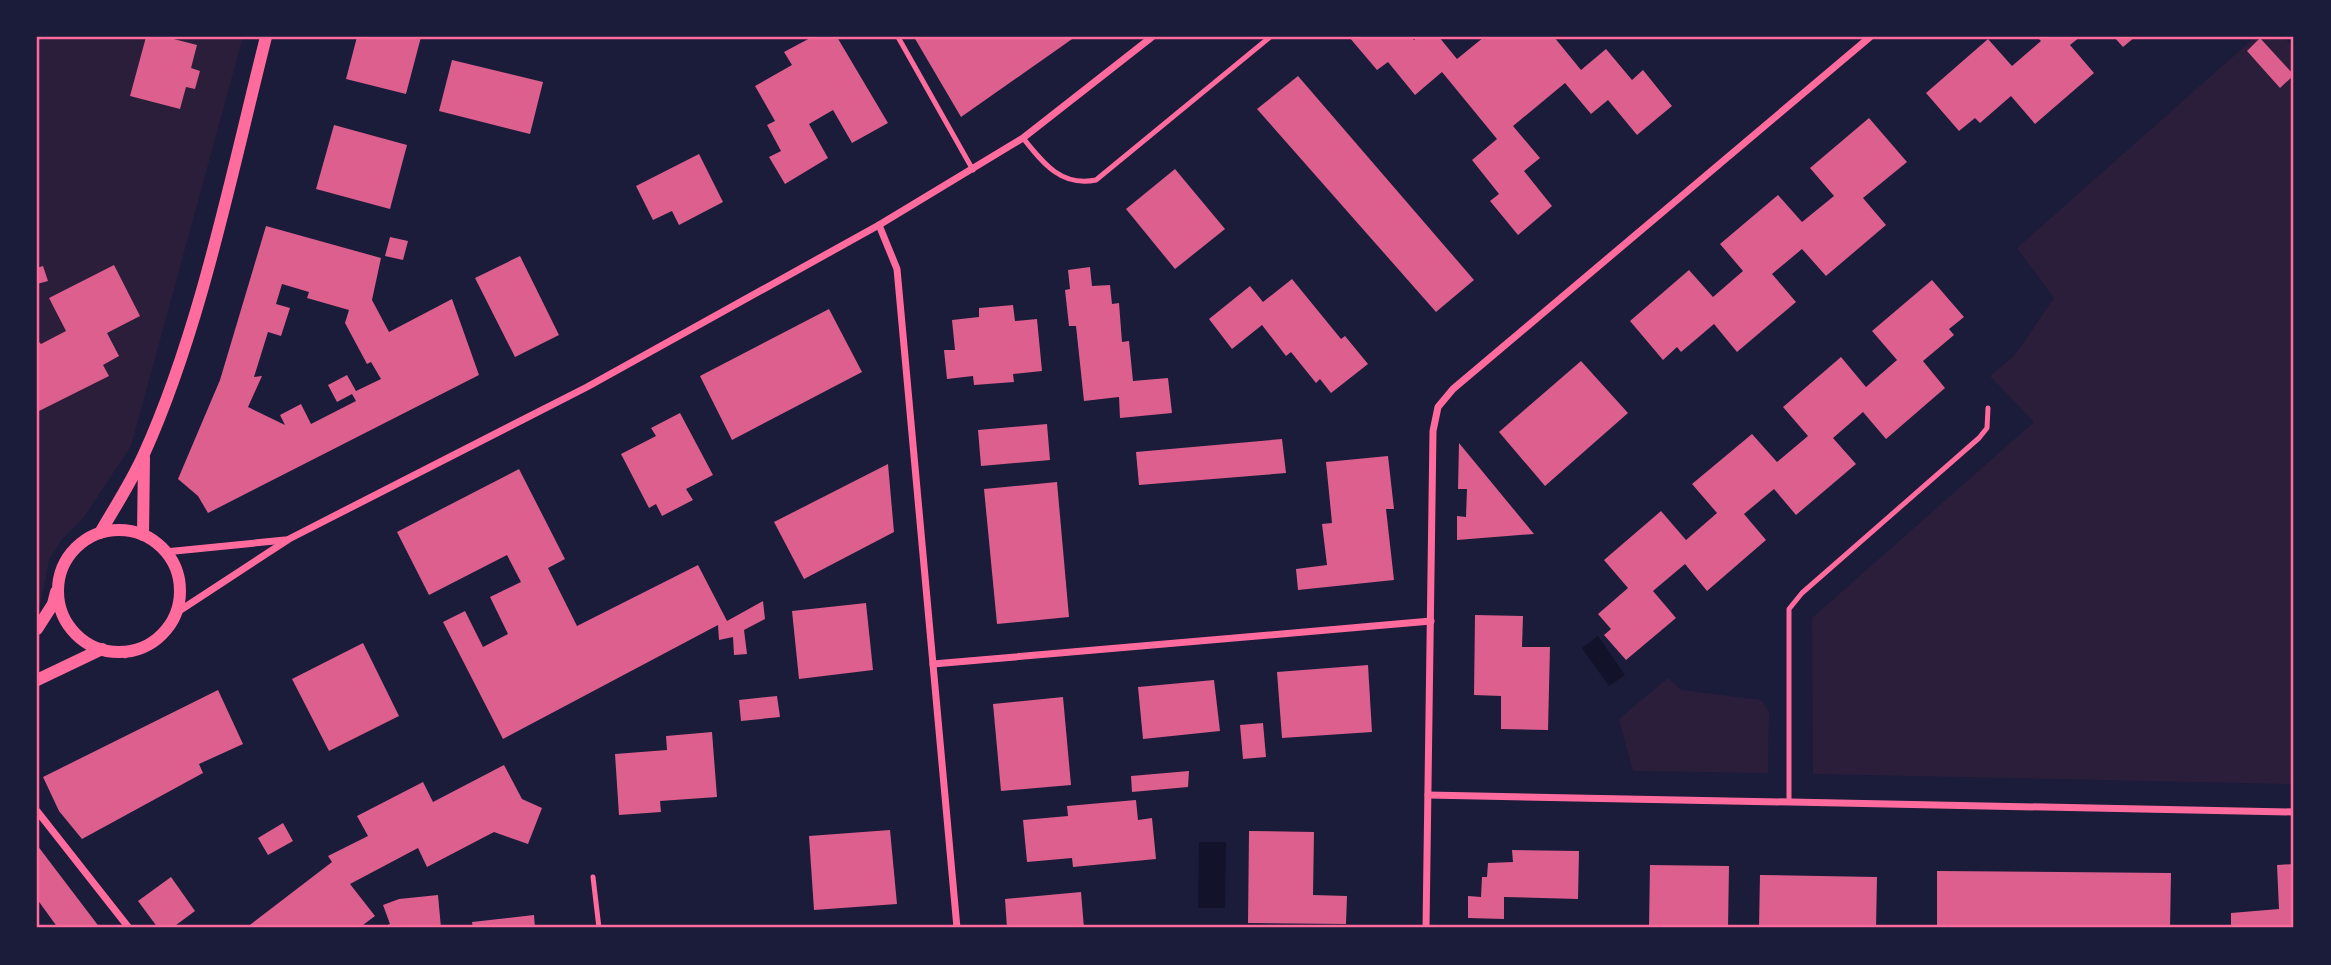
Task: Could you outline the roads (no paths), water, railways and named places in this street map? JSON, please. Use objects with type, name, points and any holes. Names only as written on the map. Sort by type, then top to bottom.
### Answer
[{"type":"street","points":[[100,533],[144,454],[199,296],[267,37]]},
{"type":"street","points":[[176,613],[289,540],[587,387],[879,226],[1023,138],[1141,40],[1152,37]]},
{"type":"street","points":[[1426,928],[1433,431],[1438,407],[1453,389],[1870,37]]},
{"type":"street","points":[[879,226],[897,269],[957,928]]},
{"type":"street","points":[[143,535],[144,454]]},
{"type":"street","points":[[37,629],[53,604],[58,585],[66,560],[73,551],[100,533],[123,530],[143,535],[165,552],[179,580],[176,613],[167,628],[143,647],[128,651],[102,649],[80,638],[69,627],[60,608],[58,585]]},
{"type":"street","points":[[165,552],[289,540]]},
{"type":"street","points":[[933,664],[1431,621]]},
{"type":"street","points":[[37,680],[102,649]]},
{"type":"street","points":[[1428,795],[2294,812]]},
{"type":"street","points":[[37,811],[129,928]]},
{"type":"lane","points":[[898,37],[973,170]]},
{"type":"lane","points":[[1023,138],[1048,168],[1060,176],[1072,181],[1096,180],[1270,37]]},
{"type":"lane","points":[[1789,802],[1789,609],[1802,593],[1979,438],[1987,429],[1988,408]]},
{"type":"lane","points":[[593,877],[599,928]]}]
